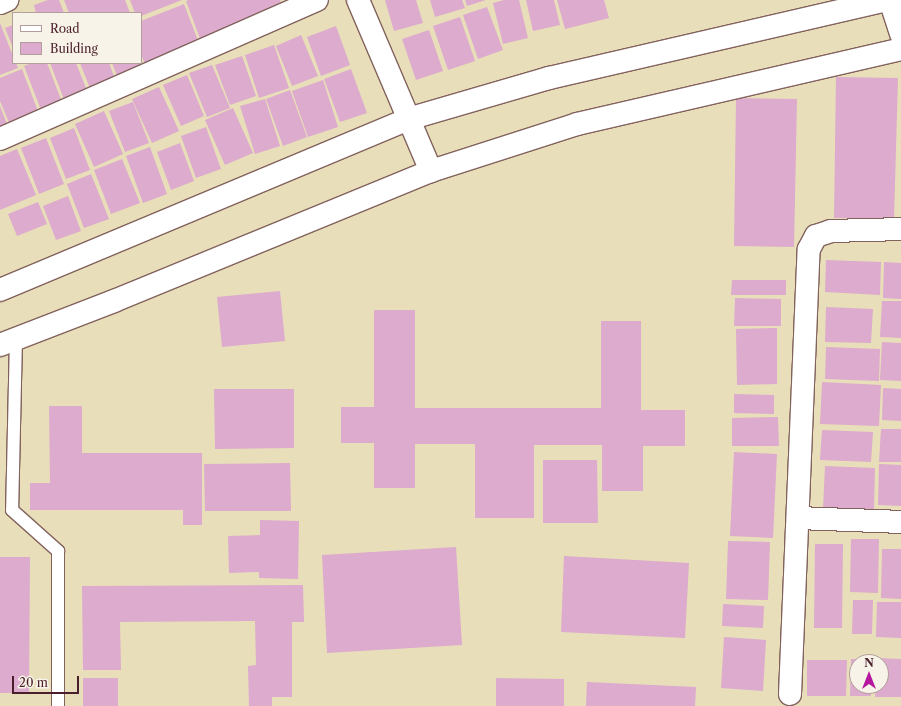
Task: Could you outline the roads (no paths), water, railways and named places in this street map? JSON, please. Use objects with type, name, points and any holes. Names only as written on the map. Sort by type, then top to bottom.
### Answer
[{"type":"main road","points":[[0,3],[7,0]]},
{"type":"main road","points":[[0,139],[317,0]]},
{"type":"main road","points":[[358,0],[431,171]]},
{"type":"main road","points":[[0,290],[408,119],[549,78],[889,0],[901,34]]},
{"type":"main road","points":[[8,341],[114,301],[431,171],[577,124],[901,49]]},
{"type":"main road","points":[[790,694],[808,249],[816,236],[831,231],[901,229]]},
{"type":"main road","points":[[798,518],[901,522]]},
{"type":"lane","points":[[8,341],[12,510],[58,551],[58,706]]}]
